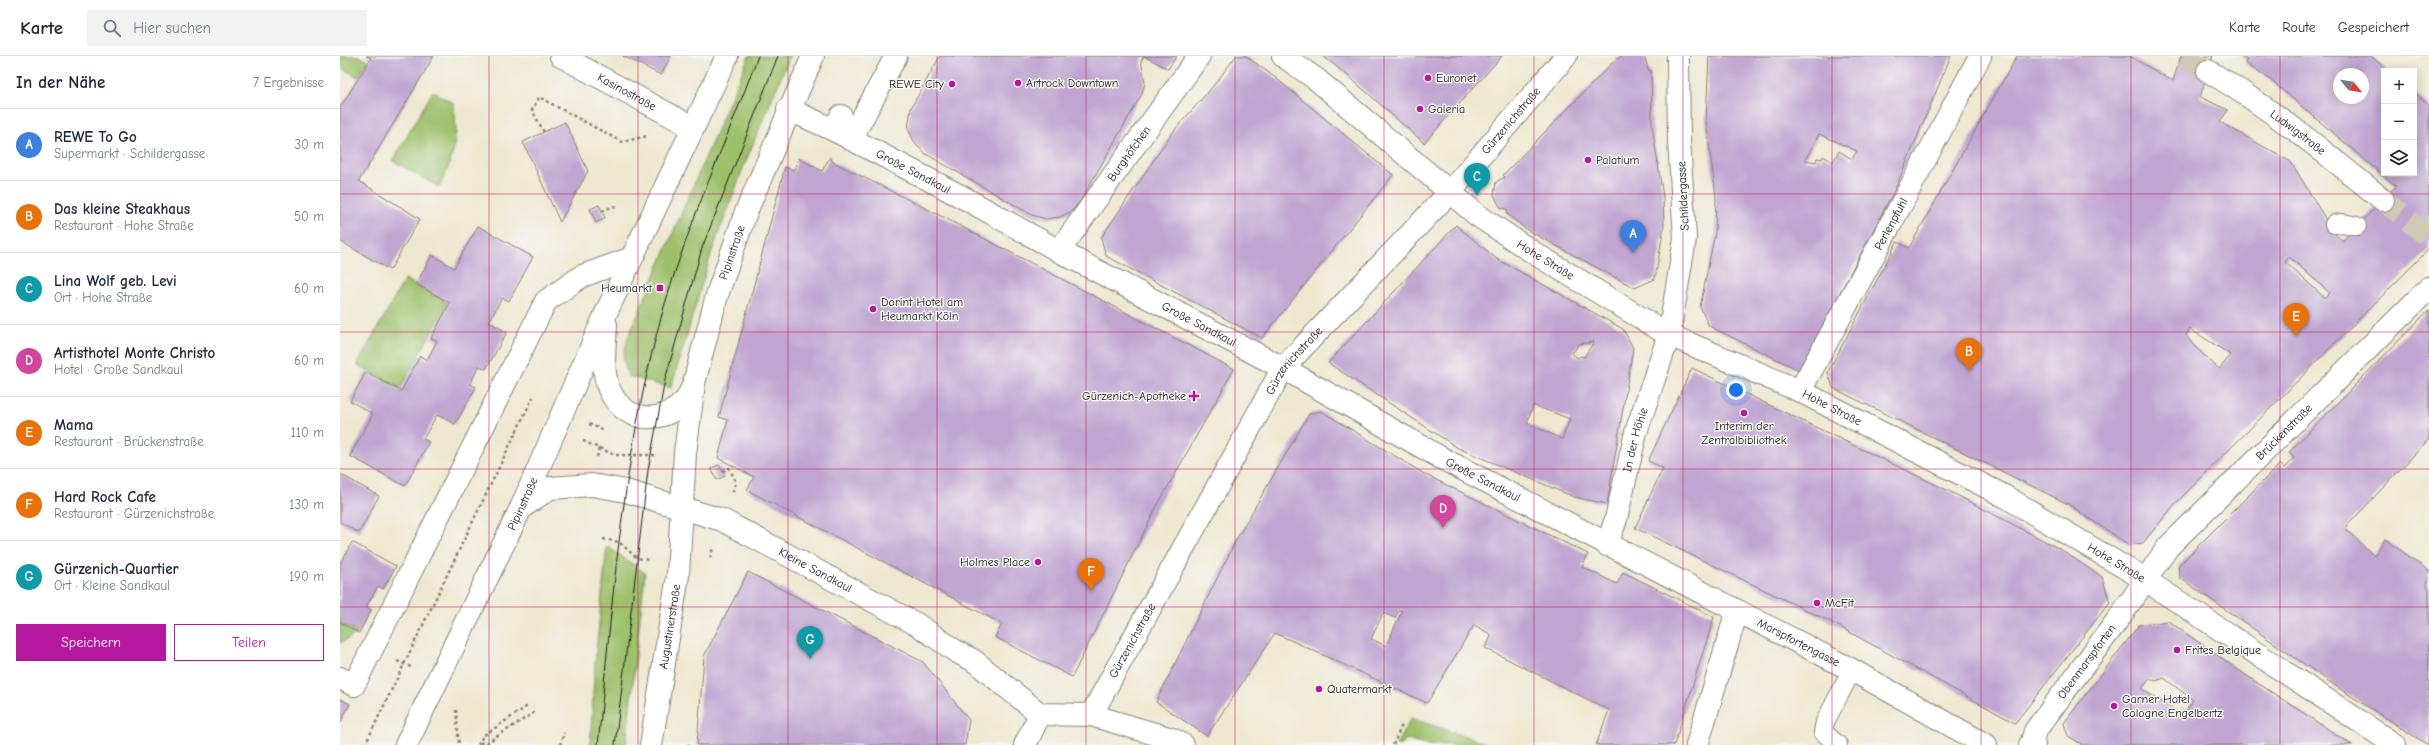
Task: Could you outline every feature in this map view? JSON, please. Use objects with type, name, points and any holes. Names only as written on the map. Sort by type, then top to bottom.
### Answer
[{"type":"street","name":"Kasinostraße","points":[[561,56],[692,127]]},
{"type":"street","name":"Pipinstraße","points":[[406,745],[521,508],[606,314],[692,127],[727,56]]},
{"type":"street","name":"Pipinstraße","points":[[683,507],[685,453],[694,382],[705,338],[732,252],[788,109],[813,56]]},
{"type":"street","points":[[842,128],[896,56]]},
{"type":"street","name":"Burghöfchen","points":[[1059,251],[1199,56]]},
{"type":"street","name":"Hohe Straße","points":[[1283,56],[1316,79],[1477,215],[1668,335],[1800,391],[2006,497],[2144,579],[2395,745]]},
{"type":"street","name":"Gürzenichstraße","points":[[1091,715],[1283,368],[1450,192],[1566,56]]},
{"type":"street","name":"Schildergasse","points":[[1668,335],[1685,239],[1679,141],[1678,56]]},
{"type":"street","name":"Perlenpfuhl","points":[[1800,391],[1980,56]]},
{"type":"street","name":"Ludwigstraße","points":[[2208,71],[2255,99],[2322,150],[2383,200]]},
{"type":"street","name":"Große Sandkaul","points":[[788,109],[842,128],[1059,251],[1283,368],[1445,460],[1607,545]]},
{"type":"street","points":[[347,681],[546,301],[582,276],[632,258]]},
{"type":"street","name":"Brückenstraße","points":[[2144,579],[2168,547],[2429,288]]},
{"type":"street","points":[[606,314],[605,367],[608,389],[626,411],[648,418],[670,413],[686,401],[694,382]]},
{"type":"street","name":"In der Höhle","points":[[1607,545],[1616,519],[1636,432],[1668,335]]},
{"type":"street","name":"Kleine Sandkaul","points":[[521,508],[550,488],[585,485],[612,487],[683,507],[722,520],[918,624],[957,652],[973,660],[1040,714]]},
{"type":"street","name":"Augustinerstraße","points":[[651,745],[678,575],[683,507]]},
{"type":"street","name":"Marspfortengasse","points":[[1607,545],[1852,670],[1986,745]]},
{"type":"street","name":"Obenmarspforten","points":[[2031,745],[2035,731],[2119,618],[2144,579]]},
{"type":"street","points":[[1697,745],[1737,611]]},
{"type":"street","points":[[1025,745],[1040,714],[1091,715],[1172,739],[1183,745]]},
{"type":"lane","points":[[2334,224],[2343,223],[2357,226]]},
{"type":"lane","points":[[1838,745],[1823,732],[1825,722],[1852,670]]},
{"type":"path","points":[[544,132],[532,110],[539,97],[622,142],[650,136]]},
{"type":"path","points":[[602,211],[614,206],[618,208]]},
{"type":"path","points":[[365,745],[532,399]]},
{"type":"path","points":[[599,448],[615,455],[685,453]]},
{"type":"path","points":[[603,539],[619,542],[637,558],[652,560],[654,542],[681,549]]},
{"type":"path","points":[[479,744],[483,736],[529,705]]},
{"type":"path","points":[[479,744],[488,742],[535,712]]},
{"type":"path","points":[[1394,745],[1402,725]]},
{"type":"path","points":[[560,745],[564,733]]},
{"type":"green space","points":[[340,56],[359,56],[368,61],[358,77],[340,67]]},
{"type":"green space","points":[[749,56],[790,56],[745,163],[712,251],[671,388],[628,376],[623,358],[627,340]]},
{"type":"green space","points":[[433,91],[453,103],[456,126],[456,136],[452,156],[439,187],[393,161]]},
{"type":"green space","points":[[405,279],[448,303],[400,389],[357,365]]},
{"type":"green space","points":[[607,546],[645,573],[626,745],[590,745],[595,662]]},
{"type":"green space","points":[[340,623],[358,633],[340,643]]},
{"type":"green space","points":[[1411,718],[1491,745],[1424,745],[1405,739],[1402,745],[1396,745]]},
{"type":"building","points":[[366,56],[434,56],[359,181],[420,219],[390,270],[340,241],[340,108],[371,58]]},
{"type":"building","points":[[623,56],[671,56],[661,75]]},
{"type":"building","points":[[940,56],[1144,56],[1141,61],[1145,82],[1142,94],[1081,200],[1072,211],[1060,217],[1046,219],[1032,215],[926,154],[916,145],[908,129],[911,108]]},
{"type":"building","points":[[1144,56],[1177,56],[1168,69]]},
{"type":"building","points":[[1236,56],[1246,56],[1277,79],[1393,175],[1262,338],[1106,256],[1101,238],[1172,133],[1214,85]]},
{"type":"building","name":"Galeria","points":[[1323,56],[1502,56],[1424,143],[1347,75]]},
{"type":"building","name":"Palatium","points":[[1621,56],[1643,56],[1648,70],[1651,71],[1652,125],[1663,197],[1664,226],[1655,279],[1635,288],[1527,230],[1506,213],[1508,210],[1500,207],[1494,195],[1496,182],[1505,177],[1503,175],[1617,58],[1618,59]]},
{"type":"building","points":[[1709,56],[1951,56],[1897,185],[1799,370],[1709,326],[1700,307],[1715,233],[1716,197],[1706,121]],"holes":[[[1819,134],[1857,151],[1852,159],[1839,151],[1833,162],[1823,156],[1822,159],[1817,158],[1816,162],[1805,160]]]},
{"type":"building","points":[[2017,56],[2129,56],[2173,81],[2181,56],[2213,56],[2200,97],[2228,110],[2220,122],[2291,162],[2334,233],[2343,241],[2396,186],[2384,176],[2417,176],[2417,95],[2429,105],[2429,249],[2174,505],[2143,543],[2129,545],[2068,504],[1833,388],[1828,372],[1897,242],[1909,248]],"holes":[[[2289,257],[2330,293],[2325,298],[2285,262]],[[2190,329],[2231,355],[2219,369],[2193,345],[2186,335]]]},
{"type":"building","points":[[2241,56],[2371,56],[2385,68],[2381,68],[2381,173],[2262,73],[2261,74],[2245,63],[2247,60]]},
{"type":"building","points":[[565,122],[588,171],[560,222],[523,142]]},
{"type":"building","points":[[830,157],[833,162],[943,217],[1234,369],[1156,508],[1072,677],[995,637],[1002,624],[747,490],[754,477],[718,458],[728,420],[719,417],[785,167],[794,170],[798,158],[822,171]]},
{"type":"building","points":[[599,205],[605,218],[596,223],[590,209]]},
{"type":"building","points":[[1456,225],[1497,259],[1623,329],[1633,348],[1607,504],[1574,497],[1458,448],[1328,363]],"holes":[[[1594,342],[1584,357],[1580,356],[1578,358],[1572,354],[1579,344]],[[1533,405],[1570,419],[1562,439],[1527,423]]]},
{"type":"building","points":[[478,226],[533,257],[509,301],[502,298],[489,322],[507,332],[486,369],[479,366],[470,384],[476,387],[455,424],[437,415],[423,439],[429,442],[405,486],[350,456],[373,414],[350,401],[366,372],[401,391],[420,356],[427,360],[437,341],[431,338],[450,303],[416,284],[432,255],[454,268]]},
{"type":"building","points":[[2429,310],[2429,439],[2345,528],[2374,556],[2385,539],[2429,571],[2427,587],[2429,588],[2428,745],[2340,689],[2180,578],[2178,566],[2280,464],[2284,468],[2294,458],[2289,452]]},
{"type":"building","points":[[1692,368],[1949,491],[2058,548],[2102,577],[2110,602],[2015,723],[1829,621],[1635,528],[1663,468],[1648,461]]},
{"type":"building","points":[[1321,411],[1426,475],[1588,554],[1582,567],[1617,584],[1623,572],[1714,617],[1674,745],[1596,745],[1609,710],[1485,648],[1492,635],[1474,625],[1427,703],[1275,633],[1207,736],[1156,702],[1236,540],[1309,414]],"holes":[[[1399,610],[1402,611],[1386,646],[1371,639],[1383,613],[1395,618]]]},
{"type":"building","points":[[719,465],[725,476],[717,480],[711,468]]},
{"type":"building","points":[[340,474],[379,496],[359,533],[340,522]]},
{"type":"building","points":[[352,542],[396,566],[383,589],[378,586],[366,607],[371,610],[359,633],[340,622],[340,564]]},
{"type":"building","points":[[748,572],[923,662],[969,720],[965,745],[697,745],[704,656]]},
{"type":"building","points":[[2168,621],[2253,680],[2352,745],[2083,745],[2068,736],[2064,723],[2139,625]],"holes":[[[2164,678],[2193,700],[2183,716],[2142,689],[2149,679],[2156,681]]]},
{"type":"building","points":[[340,699],[350,704],[340,723]]},
{"type":"tunnel","points":[[2183,56],[2208,71]]},
{"type":"tunnel","points":[[2383,200],[2429,237]]},
{"type":"tram line","points":[[598,745],[621,524],[638,415],[650,361],[664,307],[685,243],[758,56]]},
{"type":"tram line","points":[[615,745],[648,470],[665,380],[702,248],[778,56]]},
{"type":"place","name":"Euronet","points":[[1428,78]]},
{"type":"place","name":"Artrock Downtown","points":[[1018,83]]},
{"type":"place","name":"REWE City","points":[[952,84]]},
{"type":"place","name":"Galeria","points":[[1420,109]]},
{"type":"place","name":"Palatium","points":[[1588,160]]},
{"type":"place","name":"Lina Wolf geb. Levi","points":[[1477,196]]},
{"type":"place","name":"REWE To Go","points":[[1633,253]]},
{"type":"place","name":"Heumarkt","points":[[660,288]]},
{"type":"place","name":"Dorint Hotel am Heumarkt Köln","points":[[873,309]]},
{"type":"place","name":"Mama","points":[[2296,336]]},
{"type":"place","name":"Das kleine Steakhaus","points":[[1969,371]]},
{"type":"place","name":"Gürzenich-Apotheke","points":[[1194,396]]},
{"type":"place","name":"Interim der Zentralbibliothek","points":[[1744,413]]},
{"type":"place","name":"Artisthotel Monte Christo","points":[[1443,528]]},
{"type":"place","name":"Holmes Place","points":[[1038,562]]},
{"type":"place","name":"Hard Rock Cafe","points":[[1091,591]]},
{"type":"place","name":"McFit","points":[[1817,603]]},
{"type":"place","name":"Frites Belgique","points":[[2177,650]]},
{"type":"place","name":"Gürzenich-Quartier","points":[[810,659]]},
{"type":"place","name":"Quatermarkt","points":[[1319,689]]},
{"type":"place","name":"Garner Hotel Cologne Engelbertz","points":[[2114,706]]}]
